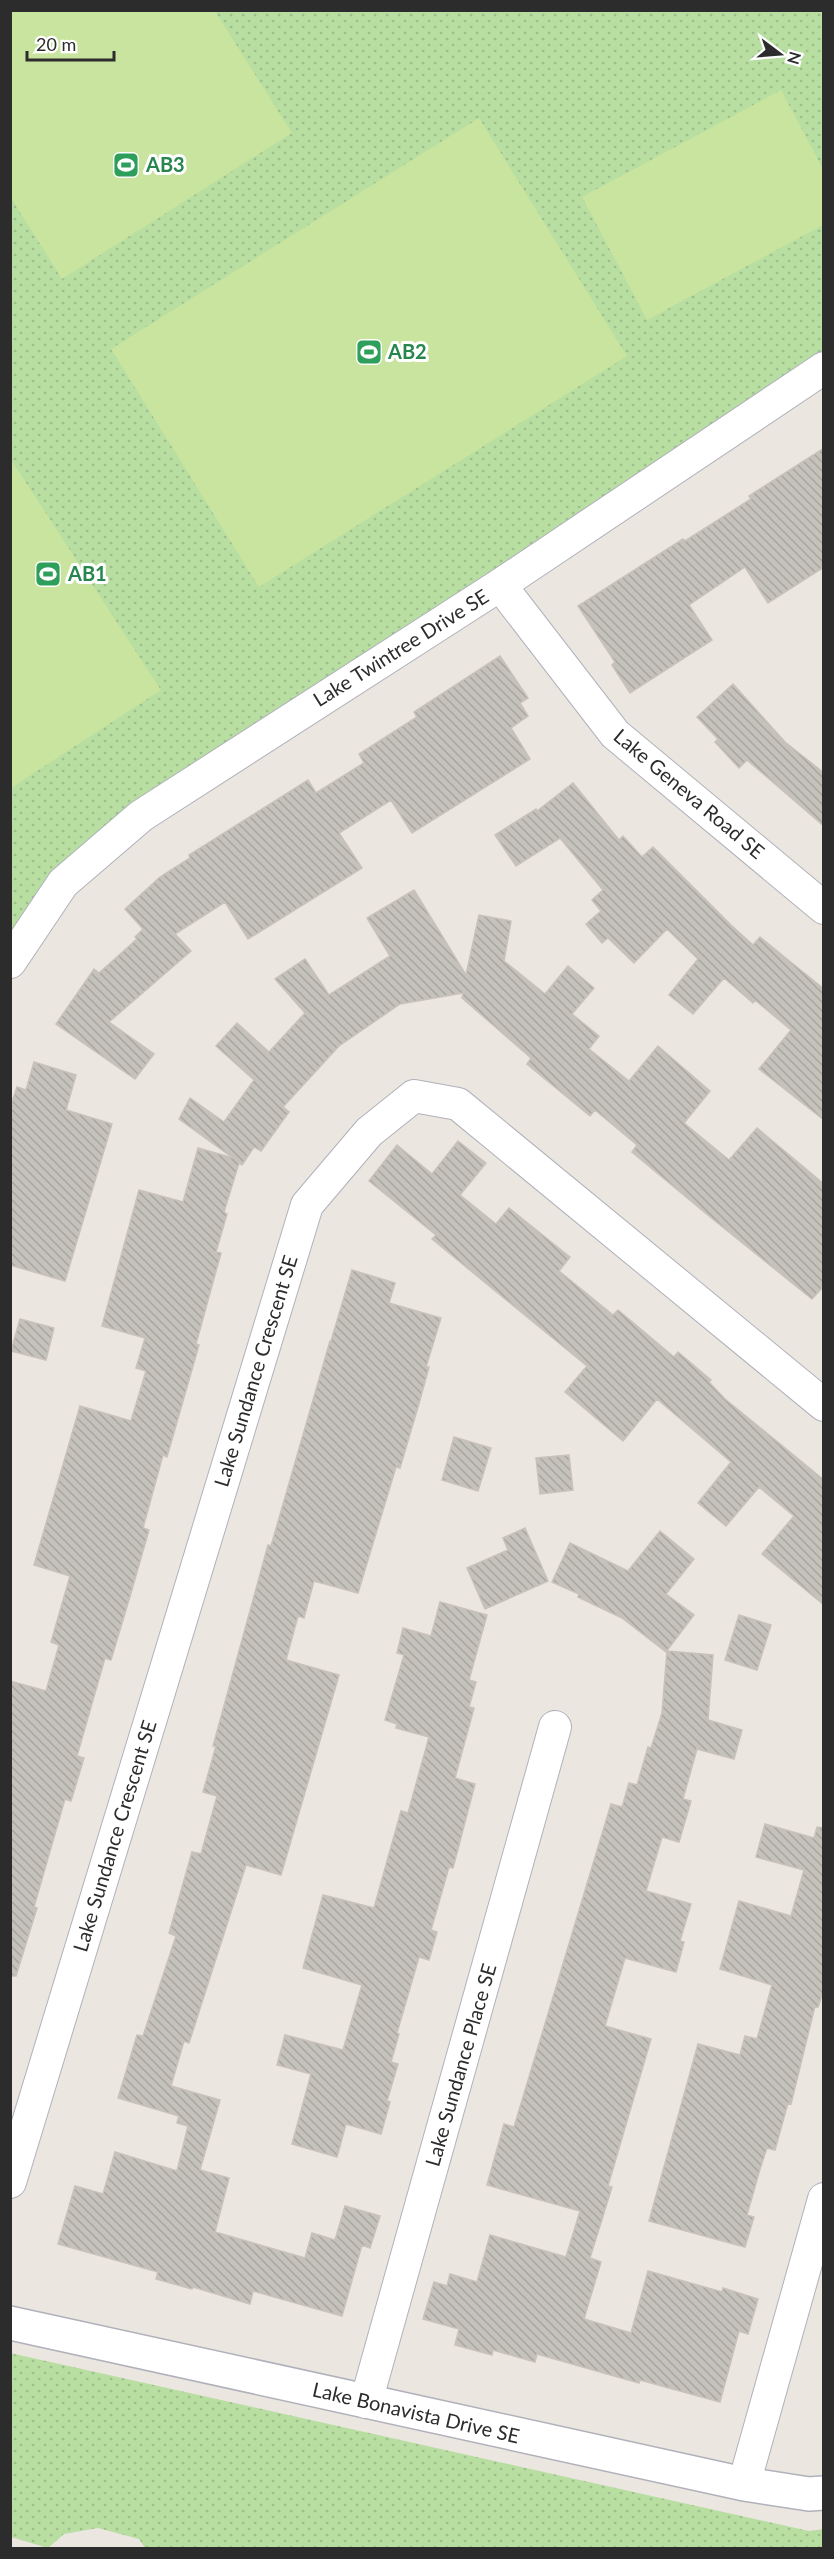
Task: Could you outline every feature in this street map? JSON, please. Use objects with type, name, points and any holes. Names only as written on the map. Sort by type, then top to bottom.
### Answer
[{"type":"street","name":"Lake Twintree Drive SE","points":[[10,962],[63,883],[141,816],[500,585],[824,368]]},
{"type":"street","name":"Lake Geneva Road SE","points":[[500,585],[615,734],[824,908]]},
{"type":"street","name":"Lake Sundance Crescent SE","points":[[10,2182],[307,1205],[369,1132],[414,1096],[458,1104],[824,1405]]},
{"type":"street","name":"Lake Sundance Place SE","points":[[366,2402],[555,1727]]},
{"type":"street","points":[[744,2484],[824,2199]]},
{"type":"street","name":"Lake Bonavista Drive SE","points":[[10,2323],[744,2484],[809,2494],[824,2493]]},
{"type":"green space","name":"AB3","points":[[11,10],[215,11],[292,133],[62,279],[11,198]]},
{"type":"green space","points":[[11,11],[823,11],[823,368],[141,816],[11,962]]},
{"type":"green space","points":[[781,90],[823,169],[823,225],[647,320],[582,197]]},
{"type":"green space","name":"AB2","points":[[479,118],[627,356],[259,587],[111,349]]},
{"type":"green space","name":"AB1","points":[[10,458],[161,690],[11,788],[10,788]]},
{"type":"green space","points":[[10,2353],[809,2531],[823,2529],[823,2548],[145,2548],[139,2539],[98,2528],[64,2534],[48,2548],[11,2537]]},
{"type":"building","points":[[824,448],[824,567],[768,603],[745,567],[689,605],[712,640],[630,693],[612,665],[615,662],[578,606],[751,499],[749,496]]},
{"type":"building","points":[[500,656],[528,698],[520,703],[528,716],[511,728],[530,759],[412,833],[391,800],[339,833],[362,868],[248,939],[225,902],[175,934],[191,951],[109,1022],[154,1054],[135,1079],[56,1024],[94,969],[99,973],[137,939],[135,937],[143,929],[125,909],[160,877],[190,858],[189,855],[308,780],[316,793],[364,763],[359,754],[417,717],[414,712]]},
{"type":"building","points":[[733,684],[785,742],[824,773],[824,826],[747,760],[739,768],[715,742],[718,739],[697,717]]},
{"type":"building","points":[[573,783],[619,840],[623,836],[642,857],[653,847],[753,945],[760,937],[824,989],[824,1120],[759,1069],[791,1030],[755,1000],[753,1003],[724,978],[693,1014],[669,995],[698,959],[667,929],[634,963],[608,938],[602,943],[586,924],[601,911],[592,900],[603,890],[560,838],[516,866],[495,835],[536,809],[537,811]]},
{"type":"building","points":[[414,890],[466,975],[479,915],[511,921],[504,961],[545,994],[568,966],[594,988],[572,1014],[599,1036],[589,1049],[629,1081],[658,1046],[710,1091],[684,1123],[729,1160],[757,1128],[824,1184],[824,1286],[812,1299],[709,1216],[632,1152],[637,1145],[595,1110],[590,1116],[527,1064],[531,1058],[462,998],[463,993],[400,1004],[339,1046],[283,1107],[289,1112],[261,1151],[254,1147],[242,1165],[239,1163],[224,1212],[227,1214],[216,1252],[221,1253],[196,1344],[199,1345],[167,1457],[163,1455],[143,1528],[149,1530],[111,1660],[105,1658],[77,1756],[84,1758],[71,1801],[65,1799],[34,1907],[37,1908],[16,1976],[10,1976],[10,1681],[46,1691],[59,1645],[51,1642],[70,1576],[34,1565],[80,1406],[131,1421],[146,1371],[136,1368],[145,1338],[102,1326],[139,1190],[183,1202],[198,1148],[233,1158],[179,1119],[190,1098],[224,1122],[254,1080],[216,1046],[237,1023],[269,1052],[305,1013],[275,979],[305,959],[329,995],[390,956],[367,918]]},
{"type":"building","points":[[34,1062],[76,1075],[66,1110],[112,1124],[65,1281],[10,1265],[10,1108],[17,1087],[26,1090]]},
{"type":"building","points":[[458,1141],[486,1163],[460,1195],[496,1224],[509,1208],[570,1257],[559,1271],[613,1315],[618,1310],[674,1357],[678,1352],[711,1380],[709,1382],[725,1399],[824,1480],[824,1605],[762,1554],[794,1516],[759,1487],[726,1526],[698,1503],[731,1462],[657,1399],[623,1441],[565,1392],[587,1366],[432,1239],[436,1235],[369,1181],[397,1145],[432,1174]]},
{"type":"building","points":[[352,1270],[395,1283],[389,1303],[441,1318],[400,1468],[396,1467],[358,1593],[314,1581],[304,1618],[298,1616],[286,1660],[339,1675],[281,1875],[246,1865],[189,2043],[184,2041],[171,2086],[220,2100],[200,2170],[229,2178],[215,2232],[305,2258],[312,2233],[335,2240],[345,2206],[380,2216],[370,2248],[362,2245],[342,2316],[253,2291],[250,2304],[156,2279],[158,2272],[58,2244],[75,2186],[103,2194],[115,2152],[177,2171],[188,2126],[177,2123],[179,2116],[118,2098],[137,2035],[143,2036],[176,1936],[169,1933],[192,1852],[201,1854],[217,1796],[203,1792],[216,1746],[213,1746],[268,1545],[271,1546]]},
{"type":"building","points":[[20,1319],[54,1328],[46,1360],[11,1351]]},
{"type":"building","points":[[454,1437],[491,1448],[478,1491],[442,1480]]},
{"type":"building","points":[[569,1455],[573,1490],[540,1494],[536,1458]]},
{"type":"building","points":[[525,1528],[548,1581],[485,1609],[467,1568],[508,1550],[503,1538]]},
{"type":"building","points":[[660,1531],[694,1559],[666,1594],[694,1615],[666,1652],[622,1618],[552,1582],[570,1543],[628,1571]]},
{"type":"building","points":[[440,1602],[487,1615],[469,1680],[476,1682],[469,1707],[474,1708],[455,1778],[475,1784],[453,1868],[449,1867],[431,1930],[437,1932],[429,1960],[419,1957],[397,2033],[399,2034],[391,2062],[398,2064],[387,2101],[390,2102],[381,2134],[346,2124],[337,2157],[292,2144],[311,2074],[277,2065],[285,2035],[343,2050],[362,1985],[303,1968],[323,1895],[374,1908],[401,1811],[408,1813],[429,1737],[396,1728],[397,1724],[385,1720],[404,1655],[397,1653],[403,1628],[431,1636]]},
{"type":"building","points":[[739,1615],[771,1625],[757,1670],[725,1660]]},
{"type":"building","points":[[667,1651],[713,1655],[708,1720],[742,1730],[734,1759],[697,1749],[683,1799],[691,1801],[679,1842],[662,1837],[646,1891],[691,1904],[680,1941],[684,1942],[676,1972],[625,1958],[605,2026],[651,2039],[608,2186],[612,2187],[590,2258],[601,2262],[584,2319],[631,2333],[648,2271],[722,2292],[723,2288],[758,2299],[748,2334],[739,2331],[720,2402],[640,2380],[639,2383],[537,2354],[535,2362],[493,2350],[492,2355],[455,2345],[459,2329],[423,2319],[434,2282],[447,2286],[450,2274],[477,2282],[490,2235],[566,2257],[580,2211],[487,2185],[504,2124],[514,2127],[611,1804],[622,1807],[629,1783],[637,1785],[648,1747],[651,1748],[662,1713]]},
{"type":"building","points":[[765,1824],[814,1838],[817,1827],[824,1828],[824,1989],[818,2007],[815,2006],[791,2104],[788,2103],[775,2150],[767,2148],[760,2169],[747,2215],[754,2217],[745,2247],[649,2221],[698,2044],[740,2055],[745,2036],[757,2039],[772,1985],[720,1969],[739,1901],[791,1916],[804,1870],[756,1857]]},
{"type":"place","name":"AB3","points":[[126,165]]},
{"type":"place","name":"AB2","points":[[369,352]]},
{"type":"place","name":"AB1","points":[[48,574]]}]
